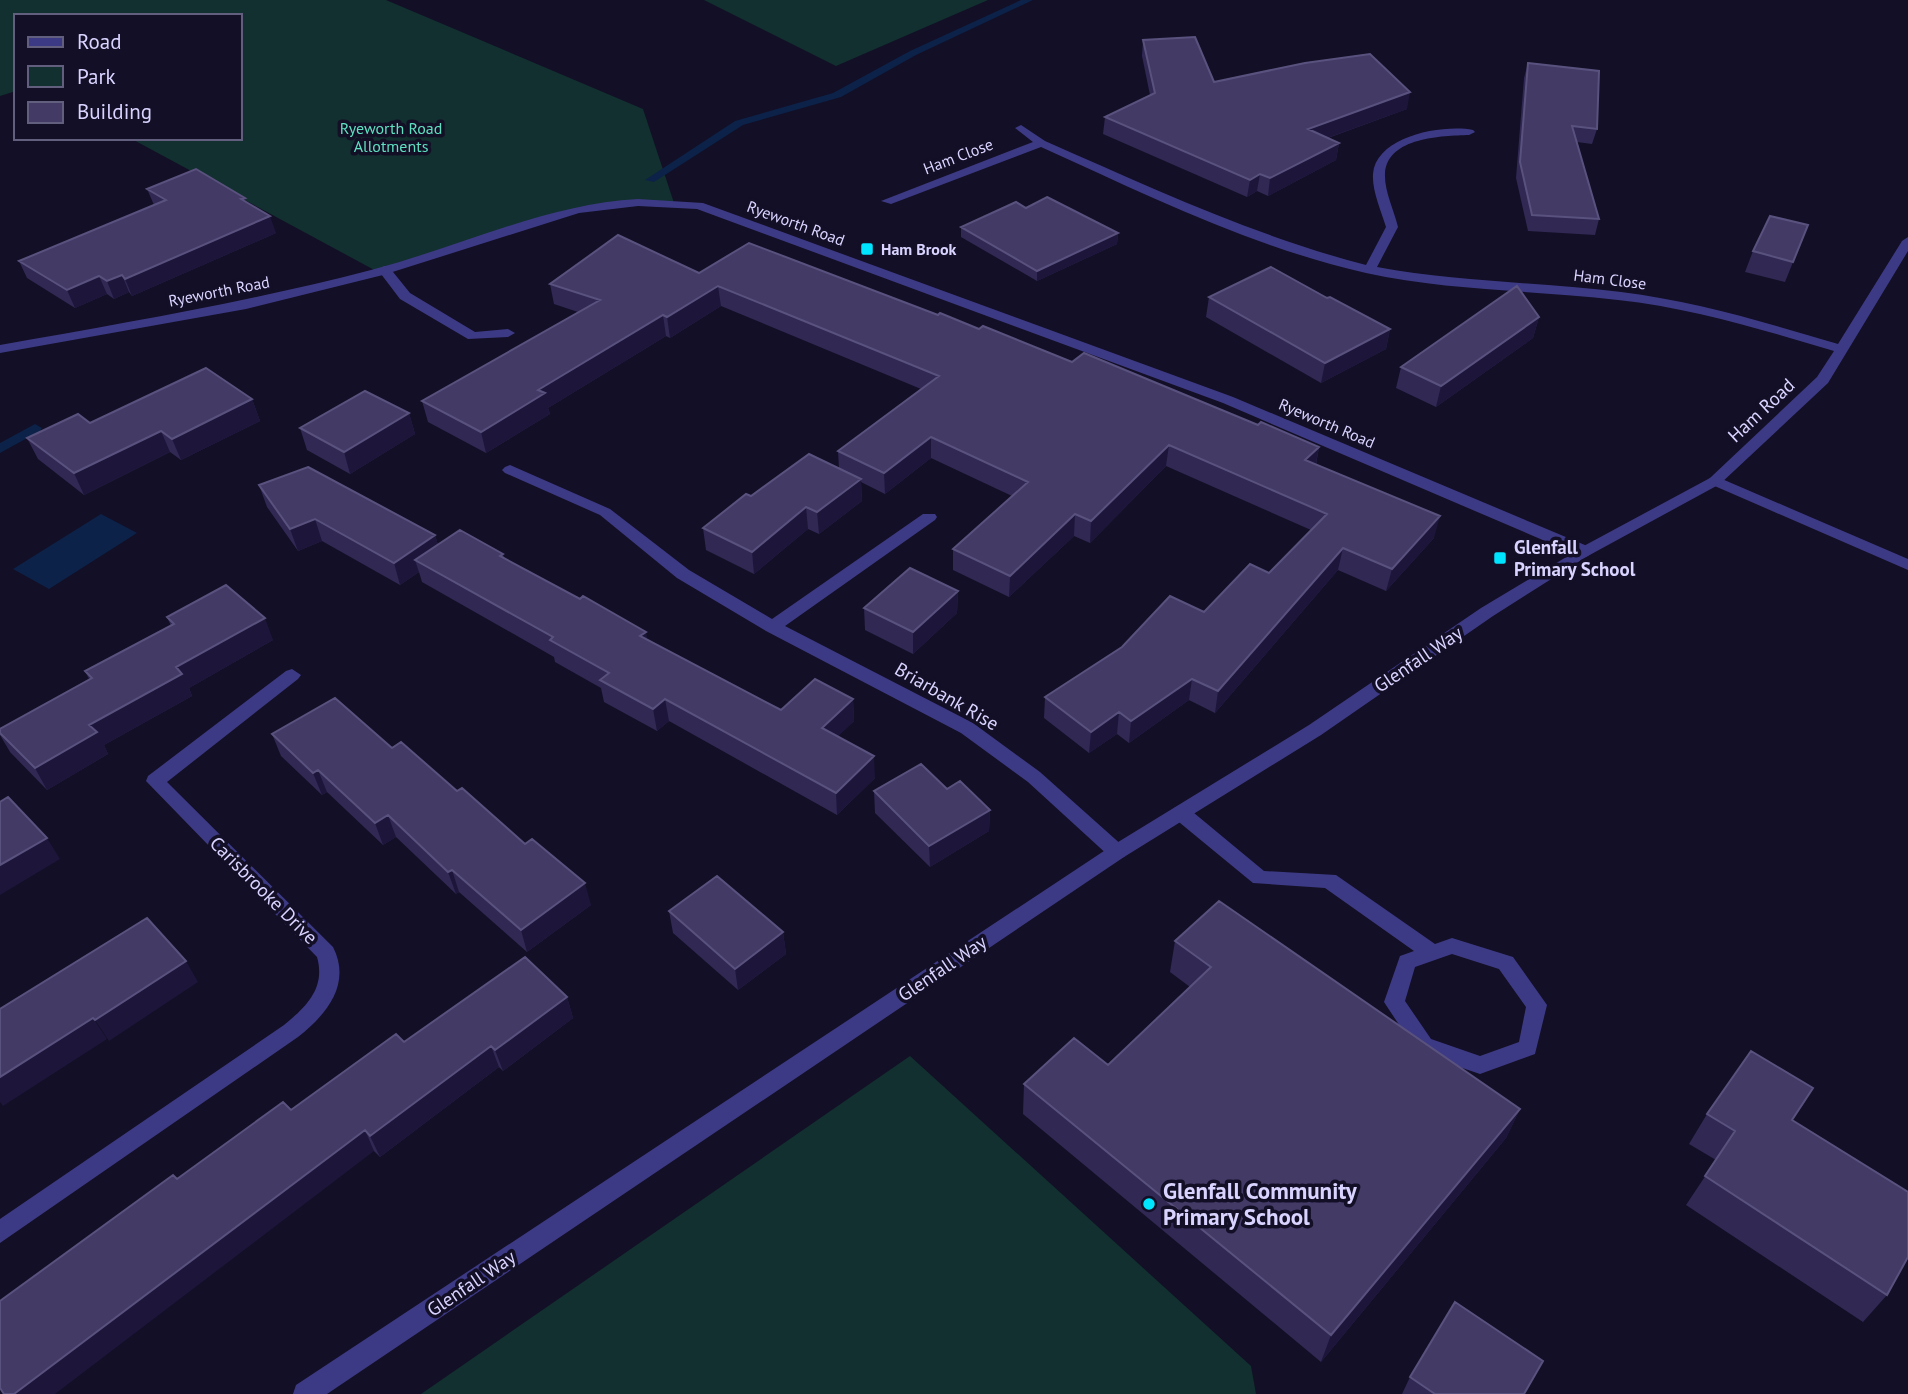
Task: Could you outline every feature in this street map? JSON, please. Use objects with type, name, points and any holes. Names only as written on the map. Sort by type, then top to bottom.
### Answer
[{"type":"street","name":"Ham Close","points":[[1021,128],[1041,144],[1241,231],[1292,249],[1370,269],[1450,282],[1622,296],[1713,313],[1842,349]]},
{"type":"street","points":[[1370,269],[1392,228],[1378,173],[1389,152],[1412,139],[1438,133],[1469,132]]},
{"type":"street","name":"Ham Close","points":[[887,201],[1041,144]]},
{"type":"street","name":"Ryeworth Road","points":[[0,349],[246,305],[384,270],[565,213],[607,204],[642,201],[699,206],[1228,400],[1586,552]]},
{"type":"street","name":"Ham Road","points":[[1586,552],[1715,481],[1823,380],[1908,241]]},
{"type":"street","points":[[384,270],[405,296],[473,336],[508,333]]},
{"type":"street","name":"Briarbank Rise","points":[[510,470],[605,512],[683,574],[772,627],[967,728],[1034,777],[1117,852]]},
{"type":"street","points":[[1715,481],[1908,565]]},
{"type":"street","points":[[772,627],[929,517]]},
{"type":"street","name":"Glenfall Way","points":[[305,1394],[1117,852],[1315,730],[1487,612],[1586,552]]},
{"type":"street","name":"Carisbrooke Drive","points":[[0,1232],[291,1031],[320,1005],[328,990],[331,964],[326,953],[155,781],[292,675]]},
{"type":"street","points":[[1181,813],[1260,878],[1329,880],[1431,952]]},
{"type":"street","points":[[1452,946],[1506,963],[1537,1005],[1528,1048],[1480,1065],[1424,1045],[1394,1002],[1407,962],[1431,952],[1452,946]]},
{"type":"green space","name":"Ryeworth Road Allotments","points":[[0,0],[386,0],[643,109],[674,203],[607,203],[378,272],[134,140],[242,140],[242,14],[14,14],[14,92],[0,96]]},
{"type":"green space","points":[[704,0],[988,0],[836,66]]},
{"type":"green space","points":[[910,1056],[1251,1366],[1256,1394],[421,1394]]},
{"type":"water","points":[[101,514],[137,533],[49,589],[13,569]]},
{"type":"building","points":[[1195,37],[1214,82],[1305,63],[1370,54],[1410,92],[1308,129],[1339,143],[1270,178],[1260,174],[1250,180],[1105,117],[1155,93],[1143,40]]},
{"type":"building","points":[[1528,63],[1599,71],[1597,129],[1572,126],[1599,219],[1532,215],[1520,162]]},
{"type":"building","points":[[196,169],[270,216],[125,279],[122,275],[107,281],[99,276],[67,290],[19,261],[166,200],[147,189]]},
{"type":"building","points":[[1047,197],[1118,233],[1037,271],[961,227],[1016,202],[1026,208]]},
{"type":"building","points":[[1770,216],[1808,225],[1793,262],[1753,251]]},
{"type":"building","points":[[618,235],[699,273],[749,243],[938,315],[940,313],[979,329],[983,326],[1072,362],[1084,353],[1258,425],[1261,422],[1319,447],[1305,460],[1440,516],[1392,569],[1343,548],[1218,691],[1192,679],[1131,721],[1119,712],[1091,732],[1045,697],[1122,647],[1170,596],[1204,612],[1250,564],[1269,573],[1327,514],[1169,445],[1091,521],[1075,514],[1010,576],[953,549],[1028,482],[931,437],[884,473],[838,451],[939,376],[718,286],[667,317],[663,315],[538,390],[545,393],[481,432],[422,401],[600,300],[550,284]]},
{"type":"building","points":[[1271,267],[1390,329],[1325,363],[1209,297]]},
{"type":"building","points":[[1517,286],[1539,317],[1441,386],[1401,367]]},
{"type":"building","points":[[206,368],[252,399],[172,439],[161,431],[74,473],[27,438],[78,414],[90,423]]},
{"type":"building","points":[[365,391],[409,413],[344,452],[300,428]]},
{"type":"building","points":[[809,454],[861,479],[817,512],[806,507],[752,552],[703,528],[746,494],[751,496]]},
{"type":"building","points":[[308,467],[435,535],[394,563],[315,519],[290,529],[259,485]]},
{"type":"building","points":[[460,530],[503,554],[500,556],[580,599],[583,596],[646,632],[640,636],[781,710],[815,679],[853,699],[822,728],[874,756],[836,793],[665,699],[653,709],[600,680],[609,673],[550,640],[553,637],[415,560]]},
{"type":"building","points":[[910,568],[958,591],[913,632],[864,608]]},
{"type":"building","points":[[226,585],[265,618],[176,667],[182,674],[89,725],[97,732],[35,768],[0,733],[0,729],[92,678],[85,671],[174,624],[167,617]]},
{"type":"building","points":[[335,698],[392,748],[401,742],[457,791],[462,788],[525,844],[532,839],[585,883],[521,930],[452,870],[448,872],[388,815],[375,823],[318,770],[313,773],[272,734]]},
{"type":"building","points":[[921,764],[947,789],[960,781],[990,810],[929,846],[874,791]]},
{"type":"building","points":[[8,797],[47,838],[0,865],[0,802]]},
{"type":"building","points":[[717,876],[783,932],[735,969],[669,911]]},
{"type":"building","points":[[1219,901],[1520,1109],[1331,1335],[1024,1084],[1074,1038],[1108,1065],[1211,967],[1175,941]]},
{"type":"building","points":[[147,918],[186,961],[0,1077],[0,1009]]},
{"type":"building","points":[[525,957],[567,997],[495,1050],[491,1046],[370,1136],[365,1130],[14,1394],[4,1394],[0,1388],[0,1301],[173,1175],[177,1179],[283,1102],[291,1110],[396,1034],[404,1042]]},
{"type":"building","points":[[1751,1051],[1813,1088],[1792,1120],[1908,1192],[1908,1257],[1887,1295],[1705,1176],[1735,1131],[1707,1114]]},
{"type":"building","points":[[1455,1302],[1543,1361],[1524,1394],[1435,1394],[1410,1377]]},
{"type":"waterway","name":"Ham Brook","points":[[650,180],[739,123],[837,95],[913,53],[1028,0]]},
{"type":"waterway","name":"Ham Brook","points":[[0,449],[35,428]]},
{"type":"place","name":"Ham Brook","points":[[867,249]]},
{"type":"place","name":"Glenfall Primary School","points":[[1500,558]]},
{"type":"place","name":"Glenfall Community Primary School","points":[[1149,1204]]}]
